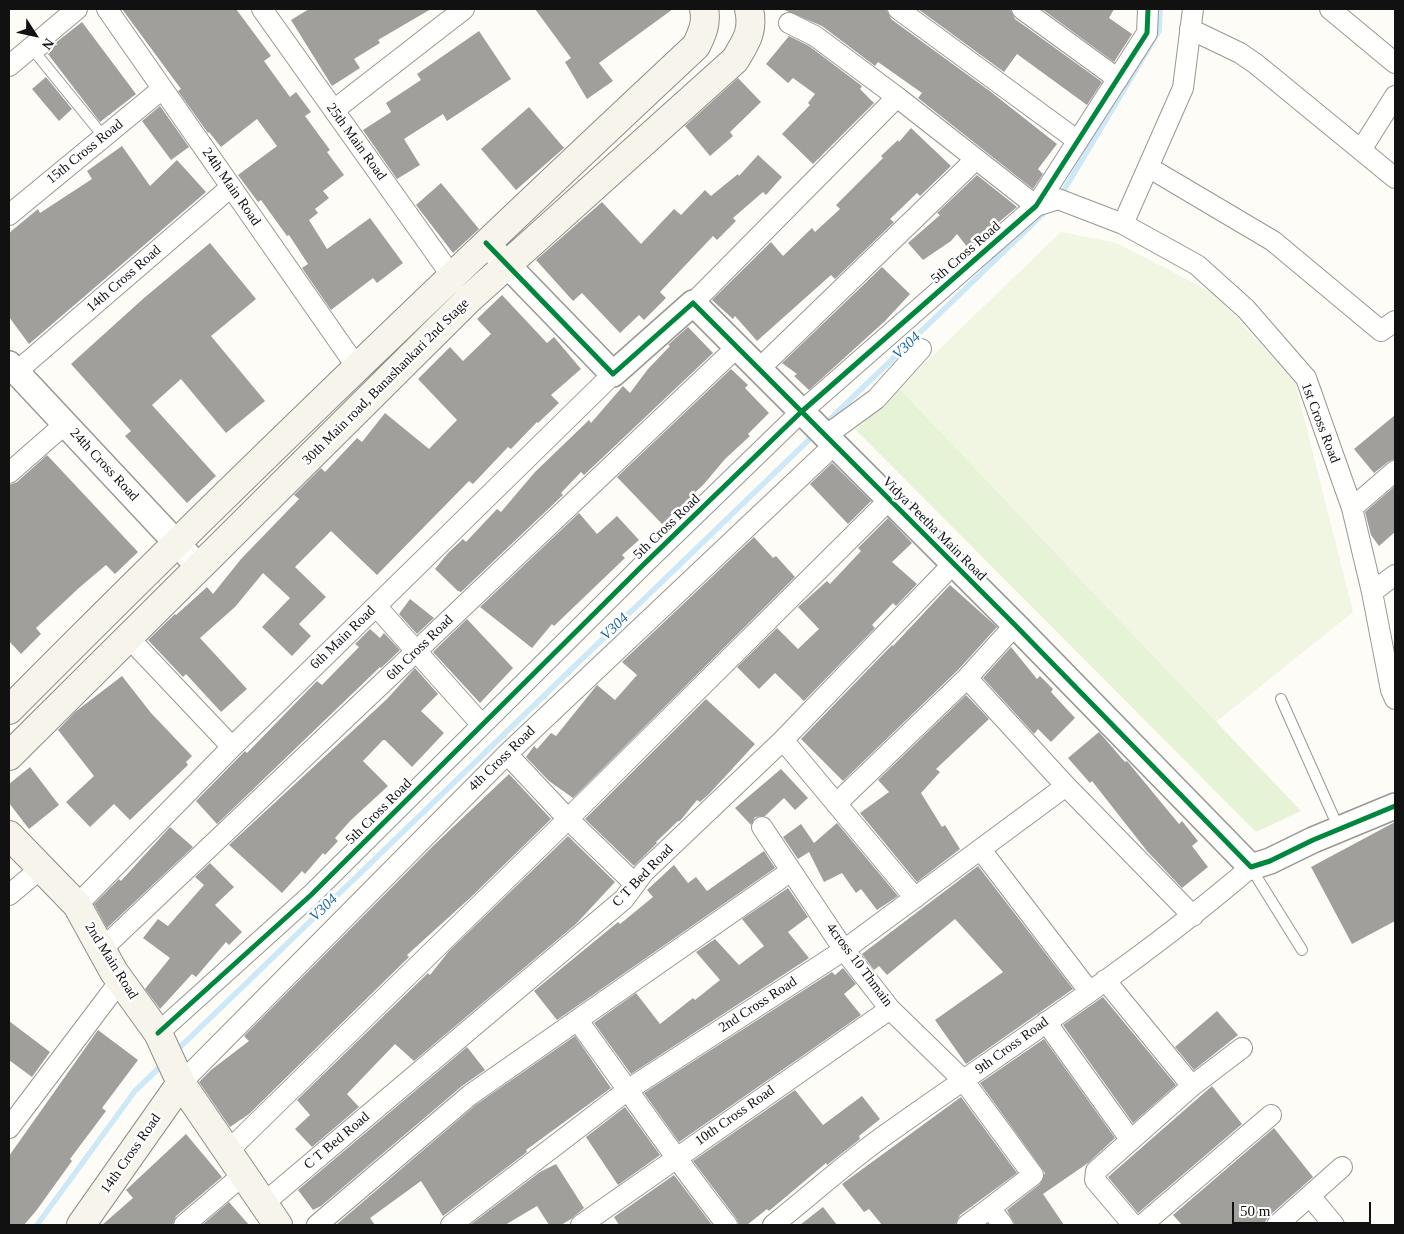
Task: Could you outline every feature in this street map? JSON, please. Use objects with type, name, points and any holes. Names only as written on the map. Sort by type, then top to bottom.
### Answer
[{"type":"main road","points":[[9,710],[176,542],[356,366],[696,46],[703,31],[706,16],[704,9]]},
{"type":"main road","name":"30th Main road, Banashankari 2nd Stage","points":[[9,756],[506,264],[735,60],[749,38],[754,10]]},
{"type":"main road","name":"2nd Main Road","points":[[9,835],[77,905],[120,981],[170,1058],[227,1152],[271,1214]]},
{"type":"main road","name":"14th Cross Road","points":[[81,1225],[170,1058]]},
{"type":"street","points":[[9,66],[77,9]]},
{"type":"street","name":"24th Main Road","points":[[107,9],[356,366]]},
{"type":"street","name":"25th Main Road","points":[[262,9],[451,275]]},
{"type":"street","points":[[334,110],[464,9]]},
{"type":"street","points":[[898,9],[1078,141]]},
{"type":"street","points":[[1022,9],[1118,79]]},
{"type":"street","name":"5th Cross Road","points":[[170,1058],[311,895],[482,725],[818,431],[1036,206],[1147,33],[1148,9]]},
{"type":"street","points":[[1123,224],[1183,88],[1193,9]]},
{"type":"street","points":[[1330,9],[1395,63]]},
{"type":"street","points":[[789,23],[815,36],[898,97],[975,160],[1036,206]]},
{"type":"street","points":[[1190,30],[1248,58],[1395,178]]},
{"type":"street","name":"15th Cross Road","points":[[9,215],[162,89]]},
{"type":"street","points":[[486,243],[613,374],[692,303],[898,97]]},
{"type":"street","points":[[1360,150],[1393,105]]},
{"type":"street","points":[[758,370],[975,160]]},
{"type":"street","points":[[1148,167],[1273,241],[1381,331],[1395,321]]},
{"type":"street","name":"14th Cross Road","points":[[12,368],[231,187]]},
{"type":"street","name":"1st Cross Road","points":[[1036,206],[1058,199],[1123,224],[1198,265],[1246,309],[1306,378],[1352,508],[1394,693]]},
{"type":"street","name":"Vidya Peetha Main Road","points":[[692,303],[818,431],[890,499],[1250,867]]},
{"type":"street","name":"6th Cross Road","points":[[102,949],[737,347]]},
{"type":"street","points":[[818,431],[876,399],[921,349]]},
{"type":"street","name":"24th Cross Road","points":[[12,368],[199,567]]},
{"type":"street","name":"6th Main Road","points":[[77,905],[232,747],[613,374]]},
{"type":"street","points":[[9,473],[65,424]]},
{"type":"street","name":"4th Cross Road","points":[[170,1058],[507,754],[818,431]]},
{"type":"street","points":[[1352,508],[1395,472]]},
{"type":"street","points":[[227,1152],[890,499]]},
{"type":"street","name":"C T Bed Road","points":[[271,1214],[616,906],[644,872],[783,740],[953,564]]},
{"type":"street","points":[[1372,592],[1395,575]]},
{"type":"street","points":[[376,606],[482,725]]},
{"type":"street","points":[[836,804],[967,678],[1015,626]]},
{"type":"street","points":[[128,638],[232,747]]},
{"type":"street","points":[[967,678],[1066,786],[1193,916]]},
{"type":"street","points":[[783,740],[915,898]]},
{"type":"street","points":[[507,754],[635,884]]},
{"type":"street","name":"2nd Cross Road","points":[[451,1225],[629,1089],[844,950],[1066,786]]},
{"type":"street","points":[[1250,867],[1270,861],[1339,829],[1395,806]]},
{"type":"street","name":"4cross 10 Thmain","points":[[762,827],[844,950],[890,1009],[964,1081],[1033,1175],[990,1208]]},
{"type":"street","points":[[981,850],[1097,986],[1192,1086]]},
{"type":"street","name":"9th Cross Road","points":[[774,1225],[887,1134],[964,1081],[1193,916],[1250,867]]},
{"type":"street","points":[[9,895],[40,869]]},
{"type":"street","points":[[316,1225],[470,1095],[791,871]]},
{"type":"street","points":[[9,1128],[120,981]]},
{"type":"street","name":"10th Cross Road","points":[[581,1225],[674,1158],[890,1009]]},
{"type":"street","points":[[578,1021],[629,1089],[674,1158],[727,1225]]},
{"type":"street","points":[[1046,1022],[1130,1139]]},
{"type":"street","points":[[1133,1225],[1095,1180],[1096,1171],[1192,1086],[1242,1048]]},
{"type":"street","points":[[1142,1225],[1271,1115]]},
{"type":"street","points":[[1277,1225],[1342,1168]]},
{"type":"street","points":[[184,1225],[243,1175]]},
{"type":"street","points":[[1310,1196],[1334,1225]]},
{"type":"street","points":[[967,1225],[990,1208],[1003,1225]]},
{"type":"lane","points":[[81,9],[83,16],[37,54],[104,136]]},
{"type":"lane","points":[[1281,699],[1339,829]]},
{"type":"lane","points":[[1250,867],[1302,950]]},
{"type":"green space","points":[[1061,232],[1116,243],[1214,293],[1295,382],[1353,612],[1216,722],[899,388]]},
{"type":"green space","points":[[899,388],[1301,811],[1256,832],[856,430]]},
{"type":"building","points":[[122,9],[236,9],[271,56],[264,61],[290,97],[296,92],[311,112],[305,116],[330,150],[327,152],[344,175],[323,191],[329,198],[315,209],[318,213],[309,220],[327,249],[370,218],[403,263],[377,283],[373,278],[331,310],[302,268],[308,264],[289,235],[287,236],[261,200],[258,202],[238,175],[277,146],[257,119],[221,147],[208,133],[178,91],[181,89]]},
{"type":"building","points":[[309,9],[431,9],[378,40],[380,43],[354,59],[360,68],[332,86],[291,20]]},
{"type":"building","points":[[535,9],[673,9],[599,63],[613,81],[587,99],[565,62],[571,58]]},
{"type":"building","points":[[782,9],[886,9],[891,19],[991,92],[1057,144],[1038,169],[1043,174],[1033,189],[918,98],[922,93],[878,62],[875,66],[822,26]]},
{"type":"building","points":[[918,9],[1010,9],[1015,19],[1102,82],[1087,105],[1017,54],[1004,72]]},
{"type":"building","points":[[1042,9],[1114,9],[1109,18],[1132,34],[1114,62]]},
{"type":"building","points":[[82,22],[136,94],[100,122],[48,54],[53,49],[54,44]]},
{"type":"building","points":[[479,31],[511,79],[447,121],[443,114],[404,139],[420,165],[397,179],[363,130],[391,112],[386,103],[421,80],[417,74]]},
{"type":"building","points":[[789,36],[809,46],[862,86],[860,89],[874,103],[813,164],[782,134],[810,105],[808,103],[815,94],[793,78],[788,83],[766,64]]},
{"type":"building","points":[[46,77],[72,109],[59,121],[32,89]]},
{"type":"building","points":[[738,78],[761,102],[730,132],[733,136],[710,156],[685,126]]},
{"type":"building","points":[[160,106],[189,147],[171,160],[142,121]]},
{"type":"building","points":[[529,107],[564,148],[516,190],[481,149]]},
{"type":"building","points":[[911,128],[951,166],[920,196],[917,193],[890,219],[894,222],[835,279],[831,275],[757,341],[735,316],[733,319],[712,300],[771,242],[783,256],[812,228],[815,232],[840,209],[836,205],[883,158],[881,156],[898,140],[899,142]]},
{"type":"building","points":[[122,146],[150,186],[177,160],[206,192],[29,344],[9,317],[9,233],[38,209],[40,213],[92,179],[87,171]]},
{"type":"building","points":[[758,155],[782,177],[766,195],[763,192],[733,218],[736,221],[717,240],[713,236],[660,292],[666,298],[644,320],[639,315],[620,333],[582,293],[573,301],[536,260],[602,202],[641,244],[674,209],[681,215],[705,190],[711,196],[738,174],[739,176]]},
{"type":"building","points":[[977,175],[1017,207],[968,248],[957,234],[951,241],[923,260],[908,243],[940,215],[937,213]]},
{"type":"building","points":[[441,183],[479,229],[453,253],[416,205]]},
{"type":"building","points":[[210,243],[256,299],[211,336],[265,401],[226,433],[181,379],[152,405],[216,476],[187,503],[125,436],[131,431],[71,364],[144,298]]},
{"type":"building","points":[[882,267],[910,294],[885,321],[809,390],[794,376],[797,374],[782,363]]},
{"type":"building","points":[[502,295],[547,343],[554,337],[581,369],[551,395],[559,403],[537,422],[511,449],[508,447],[473,484],[469,481],[377,575],[331,531],[295,567],[326,597],[299,624],[311,636],[292,656],[262,627],[290,598],[263,573],[235,607],[200,638],[247,689],[221,712],[186,674],[183,677],[148,640],[207,587],[213,594],[241,559],[299,499],[294,495],[321,468],[325,472],[357,438],[362,442],[385,413],[429,449],[457,420],[418,379],[450,347],[463,361],[491,334],[477,319]]},
{"type":"building","points":[[688,327],[713,353],[584,475],[581,472],[561,493],[563,495],[461,592],[458,591],[435,569],[448,553],[463,539],[466,542],[497,509],[501,512],[535,472],[589,420],[591,423],[623,386],[630,393],[648,369],[670,346],[668,345]]},
{"type":"building","points":[[731,369],[748,385],[745,388],[769,413],[748,434],[750,436],[725,459],[704,484],[662,524],[617,477]]},
{"type":"building","points":[[1395,415],[1395,459],[1374,473],[1354,449]]},
{"type":"building","points":[[47,455],[138,552],[115,574],[106,565],[80,587],[36,628],[41,634],[21,654],[9,641],[9,485],[17,482]]},
{"type":"building","points":[[832,463],[871,501],[848,524],[810,484]]},
{"type":"building","points":[[1395,486],[1395,532],[1379,546],[1371,535],[1365,512]]},
{"type":"building","points":[[579,513],[597,534],[617,516],[639,540],[622,555],[625,558],[554,626],[552,624],[532,648],[480,607]]},
{"type":"building","points":[[888,518],[912,543],[892,562],[917,584],[896,606],[893,603],[872,625],[875,628],[804,701],[775,673],[759,689],[737,667],[777,628],[798,649],[819,629],[798,607],[827,581],[830,584],[861,551],[858,548]]},
{"type":"building","points":[[754,537],[773,558],[776,556],[795,577],[573,798],[549,781],[526,757],[534,746],[537,749],[551,733],[556,736],[597,685],[615,700],[637,675],[622,662]]},
{"type":"building","points":[[950,585],[997,627],[958,670],[843,781],[801,739]]},
{"type":"building","points":[[410,599],[434,618],[417,634],[399,614]]},
{"type":"building","points":[[467,619],[513,668],[480,703],[433,652]]},
{"type":"building","points":[[370,629],[380,638],[384,633],[400,650],[217,824],[196,801],[245,751],[247,753],[317,681],[322,685],[359,647],[355,644]]},
{"type":"building","points":[[1011,647],[1037,679],[1040,676],[1053,689],[1051,692],[1075,718],[1051,742],[1038,729],[1034,734],[983,678]]},
{"type":"building","points":[[415,668],[438,694],[421,711],[444,733],[412,767],[383,740],[363,761],[388,786],[350,821],[335,838],[338,841],[325,855],[323,853],[305,874],[302,871],[282,893],[229,845],[387,699]]},
{"type":"building","points":[[122,676],[151,713],[192,756],[186,762],[188,765],[130,820],[114,804],[90,827],[66,802],[94,776],[58,730],[75,712]]},
{"type":"building","points":[[966,695],[989,719],[936,769],[940,772],[921,793],[942,827],[945,825],[960,849],[917,882],[860,813],[889,792],[878,780]]},
{"type":"building","points":[[706,699],[755,744],[709,794],[700,802],[697,800],[680,821],[656,842],[634,866],[585,819]]},
{"type":"building","points":[[1099,732],[1125,762],[1127,761],[1179,824],[1182,821],[1198,841],[1192,846],[1208,867],[1182,888],[1147,851],[1092,781],[1090,783],[1068,758]]},
{"type":"building","points":[[30,767],[59,805],[29,829],[9,803],[9,784]]},
{"type":"building","points":[[781,769],[808,798],[795,810],[784,798],[765,816],[755,817],[751,825],[735,808]]},
{"type":"building","points":[[509,774],[551,819],[470,898],[407,955],[409,957],[249,1114],[230,1127],[199,1082],[211,1070],[249,1041],[244,1036],[433,846]]},
{"type":"building","points":[[1395,822],[1395,921],[1352,944],[1311,867]]},
{"type":"building","points":[[837,823],[898,896],[877,910],[861,889],[856,893],[842,873],[824,882],[809,852],[798,859],[783,837],[801,824],[814,843]]},
{"type":"building","points":[[170,827],[193,847],[107,928],[94,904],[119,879],[121,881]]},
{"type":"building","points":[[568,836],[615,882],[576,924],[414,1061],[395,1044],[347,1094],[359,1107],[312,1147],[295,1129],[310,1115],[297,1100],[428,973],[430,975],[449,951]]},
{"type":"building","points":[[764,851],[775,868],[557,1020],[534,991],[618,922],[620,924],[653,897],[647,890],[674,865],[688,883],[696,877],[707,891]]},
{"type":"building","points":[[210,863],[234,887],[215,905],[242,932],[229,945],[226,942],[196,977],[192,974],[160,1009],[145,989],[170,958],[143,938],[158,919],[168,926],[204,885],[195,877]]},
{"type":"building","points":[[978,866],[1073,989],[966,1064],[935,1020],[1003,972],[955,919],[887,975],[879,966],[874,970],[862,954]]},
{"type":"building","points":[[788,888],[808,917],[788,932],[809,958],[631,1074],[594,1023],[636,993],[660,1024],[693,998],[695,1000],[720,980],[696,952],[715,939],[739,965],[764,946],[742,919]]},
{"type":"building","points":[[843,968],[856,984],[844,994],[861,1015],[679,1142],[644,1093],[832,972],[835,975]]},
{"type":"building","points":[[1103,997],[1176,1085],[1133,1123],[1063,1025]]},
{"type":"building","points":[[1217,1011],[1238,1035],[1194,1070],[1175,1047]]},
{"type":"building","points":[[9,1021],[50,1052],[32,1077],[9,1060]]},
{"type":"building","points":[[98,1030],[138,1060],[102,1108],[106,1111],[70,1159],[72,1161],[36,1211],[24,1225],[9,1225],[9,1156]]},
{"type":"building","points":[[575,1036],[611,1088],[526,1150],[527,1152],[443,1216],[421,1181],[370,1218],[375,1225],[336,1225],[477,1104]]},
{"type":"building","points":[[1044,1039],[1115,1138],[1088,1163],[1043,1194],[1064,1225],[1015,1225],[1007,1210],[1040,1184],[1045,1173],[980,1083]]},
{"type":"building","points":[[467,1047],[485,1070],[462,1086],[321,1206],[313,1210],[298,1190]]},
{"type":"building","points":[[1212,1086],[1242,1124],[1138,1213],[1108,1177]]},
{"type":"building","points":[[795,1090],[823,1125],[862,1096],[880,1119],[859,1136],[860,1139],[827,1165],[826,1163],[769,1211],[767,1209],[747,1225],[739,1225],[736,1218],[693,1161]]},
{"type":"building","points":[[961,1097],[1017,1173],[960,1215],[955,1225],[882,1225],[869,1209],[864,1212],[842,1184]]},
{"type":"building","points":[[625,1107],[660,1155],[618,1185],[586,1137]]},
{"type":"building","points":[[1274,1128],[1313,1177],[1269,1216],[1263,1225],[1182,1225],[1173,1215]]},
{"type":"building","points":[[186,1134],[222,1177],[176,1216],[172,1225],[102,1225],[133,1198],[126,1190]]},
{"type":"building","points":[[556,1164],[584,1208],[571,1219],[561,1225],[549,1225],[537,1206],[505,1225],[470,1225],[540,1172]]},
{"type":"building","points":[[674,1175],[712,1225],[619,1225],[614,1217]]},
{"type":"building","points":[[229,1202],[249,1225],[202,1225]]},
{"type":"building","points":[[823,1207],[837,1225],[800,1225]]},
{"type":"waterway","name":"V304","points":[[1061,195],[1159,31],[1160,9]]},
{"type":"waterway","name":"V304","points":[[824,425],[1048,209]]},
{"type":"waterway","name":"V304","points":[[175,1052],[816,433]]},
{"type":"waterway","name":"V304","points":[[37,1225],[135,1091],[163,1064]]},
{"type":"cycle path","points":[[158,1033],[311,895],[641,567],[800,413],[1036,206],[1147,33],[1148,9]]},
{"type":"cycle path","points":[[486,243],[613,374],[693,303],[1015,625],[1251,867],[1270,861],[1313,840],[1395,806]]}]
